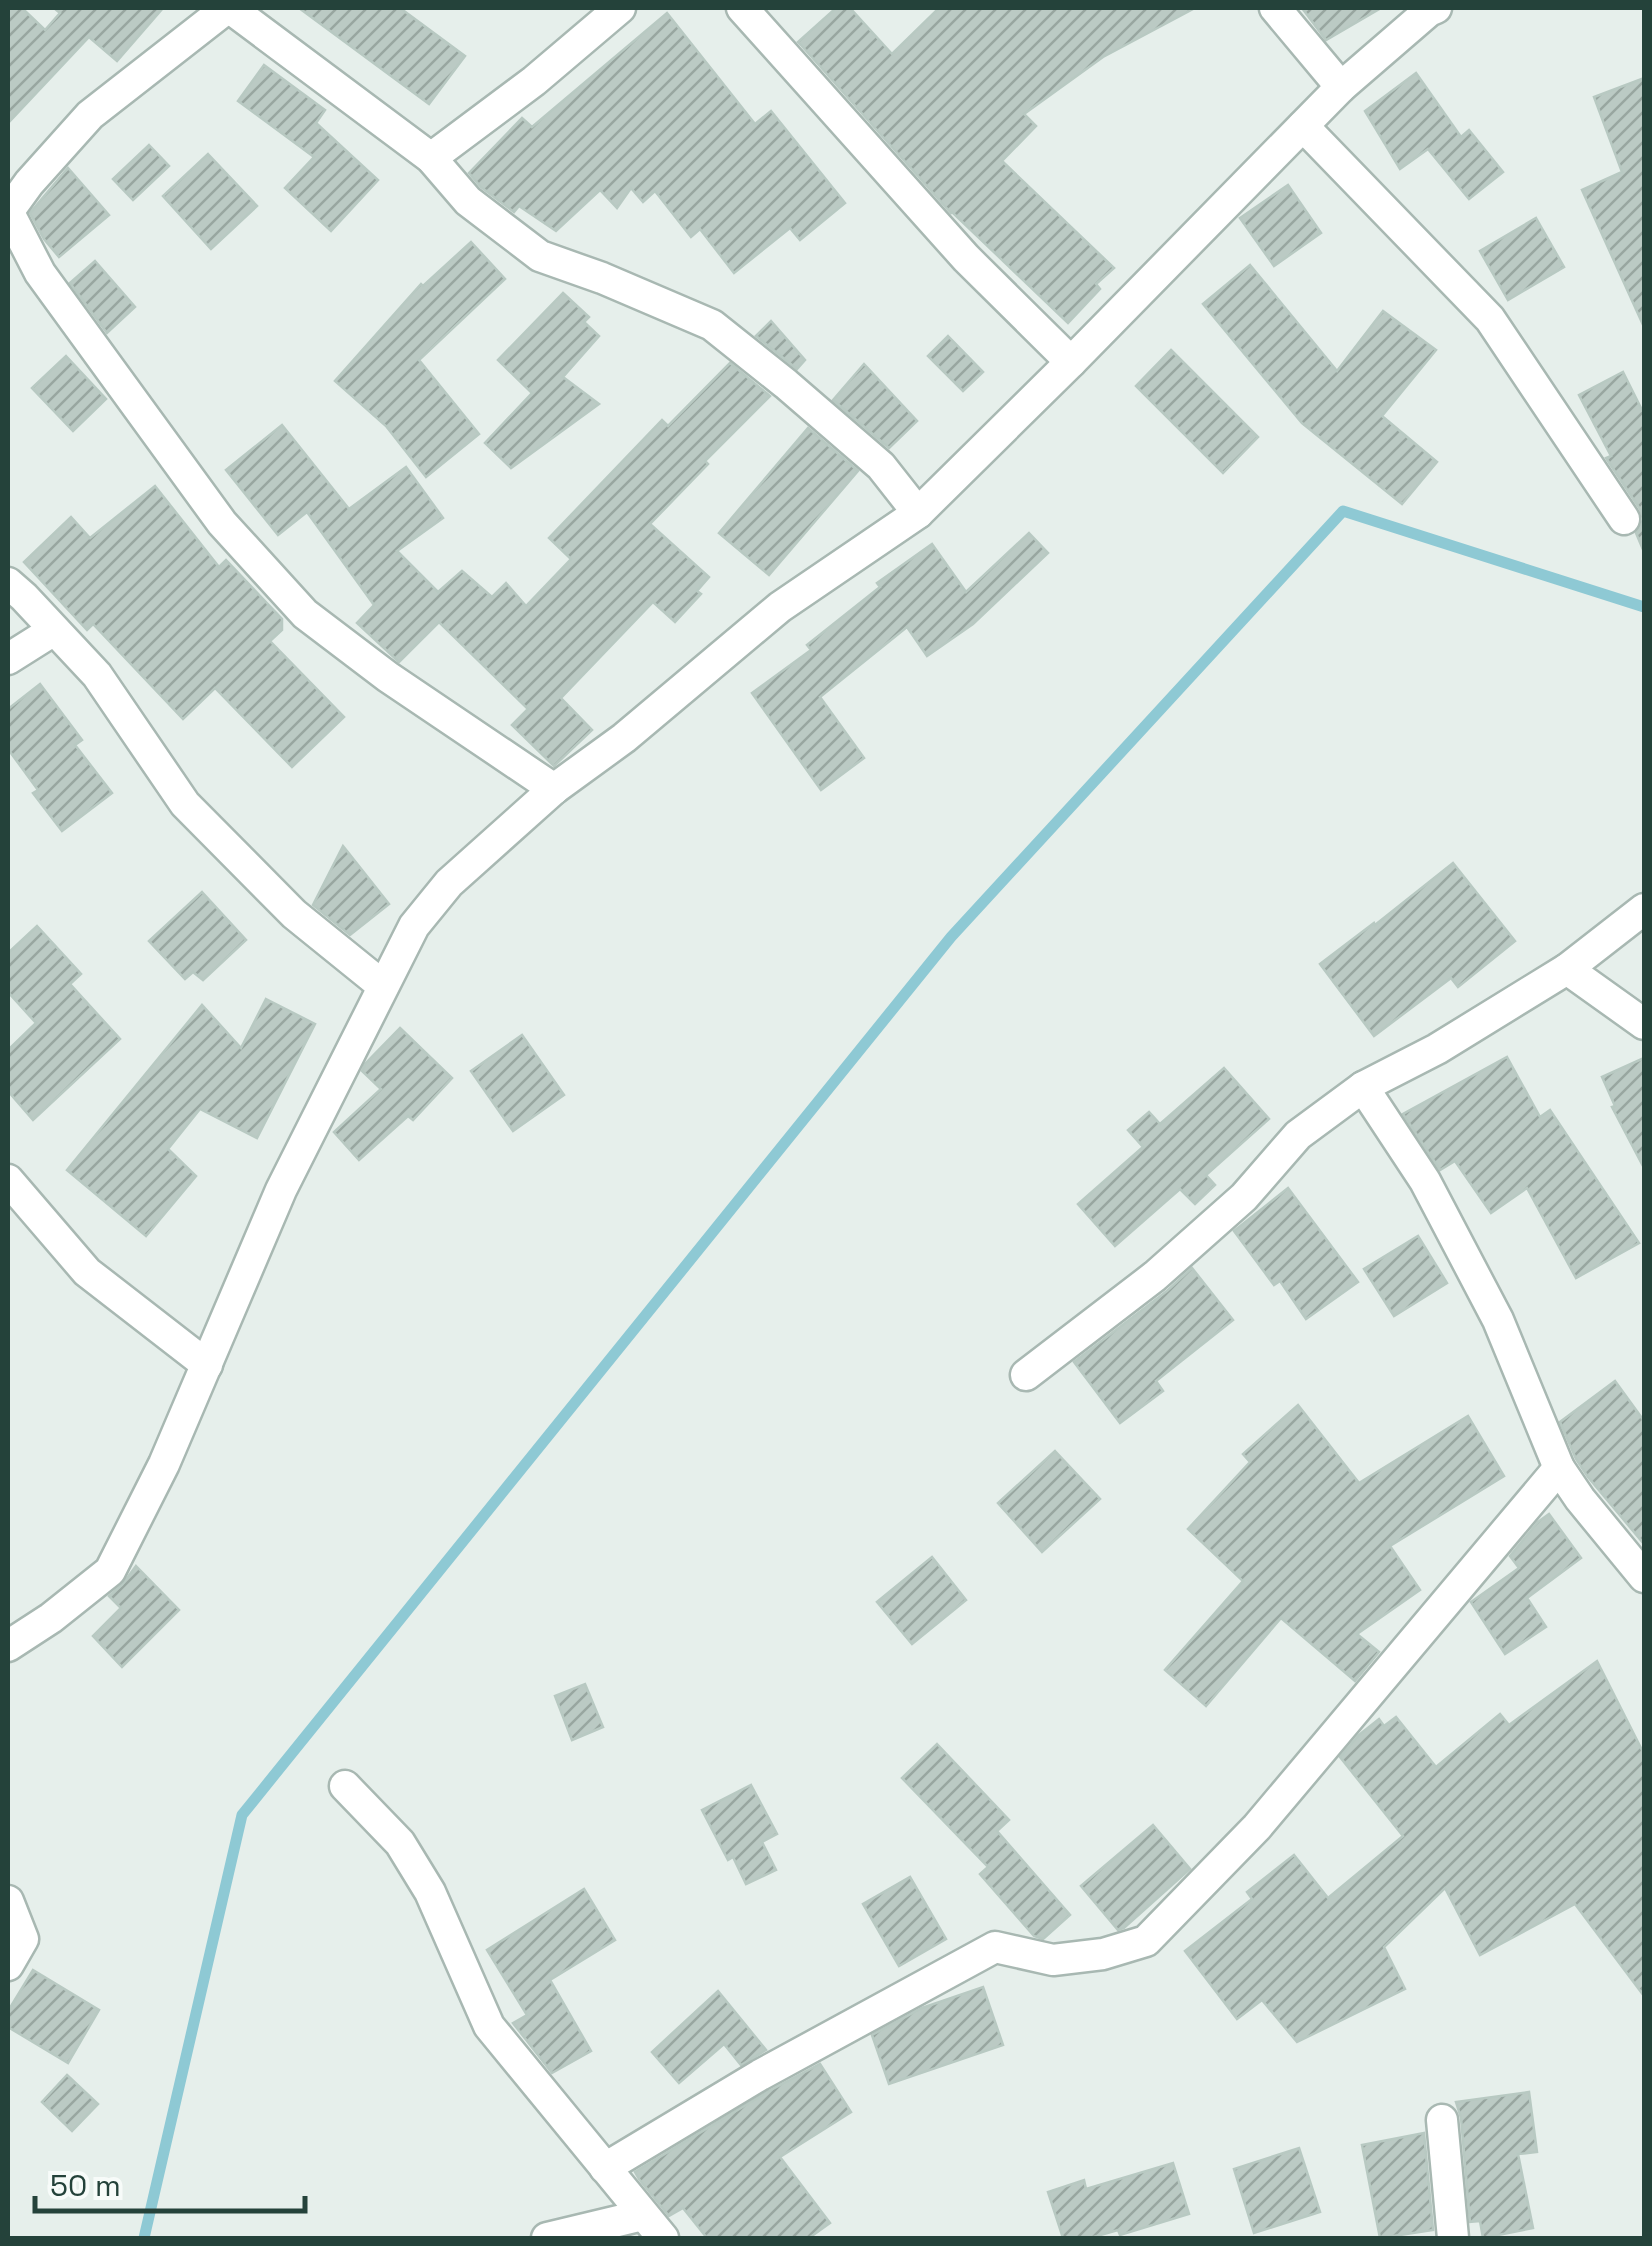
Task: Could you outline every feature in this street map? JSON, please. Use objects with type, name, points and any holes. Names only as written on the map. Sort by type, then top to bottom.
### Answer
[{"type":"street","points":[[554,789],[388,677],[305,614],[222,523],[40,273],[8,212],[90,115],[229,8],[432,158],[468,201],[540,256],[712,325],[882,466],[918,513]]},
{"type":"street","points":[[432,158],[534,81],[620,8]]},
{"type":"street","points":[[742,8],[966,258],[1072,362]]},
{"type":"street","points":[[1275,8],[1341,87]]},
{"type":"street","points":[[14,1634],[52,1618],[110,1571],[164,1464],[281,1190],[414,926],[448,883],[554,789],[624,738],[780,608],[918,513],[1341,87],[1436,8]]},
{"type":"street","points":[[1303,126],[1490,319],[1624,519]]},
{"type":"street","points":[[8,583],[96,675],[185,804],[294,914],[383,986]]},
{"type":"street","points":[[8,659],[54,630]]},
{"type":"street","points":[[1026,1375],[1155,1276],[1244,1198],[1298,1135],[1363,1087],[1436,1049],[1567,969],[1644,908]]},
{"type":"street","points":[[1567,969],[1644,1024]]},
{"type":"street","points":[[1363,1087],[1425,1181],[1498,1320],[1558,1468],[1644,1577]]},
{"type":"street","points":[[8,1180],[87,1272],[206,1365]]},
{"type":"street","points":[[606,2168],[760,2075],[995,1947],[1053,1960],[1104,1954],[1146,1941],[1257,1827],[1558,1468]]},
{"type":"street","points":[[345,1786],[400,1842],[430,1892],[490,2026],[653,2227]]},
{"type":"street","points":[[8,1902],[22,1939],[8,1964]]},
{"type":"street","points":[[1442,2120],[1453,2238]]},
{"type":"street","points":[[548,2238],[653,2227]]},
{"type":"building","points":[[8,8],[22,8],[45,30],[60,13],[54,8],[163,8],[117,61],[89,37],[8,123]]},
{"type":"building","points":[[299,8],[400,8],[465,56],[429,104]]},
{"type":"building","points":[[836,8],[850,8],[892,54],[939,8],[1195,8],[1103,57],[1024,114],[1036,126],[1002,161],[1114,268],[1096,284],[1100,289],[1068,323],[951,213],[798,42]]},
{"type":"building","points":[[1302,8],[1381,8],[1326,40]]},
{"type":"building","points":[[667,13],[755,124],[771,111],[845,203],[800,240],[790,228],[734,273],[700,229],[691,237],[655,191],[643,202],[631,188],[617,208],[600,190],[556,231],[519,206],[514,212],[469,173],[522,118],[532,127]]},
{"type":"building","points":[[264,65],[325,110],[316,123],[378,180],[331,231],[285,188],[314,157],[238,101]]},
{"type":"building","points":[[1416,73],[1461,137],[1469,130],[1503,172],[1469,199],[1428,149],[1400,169],[1365,111]]},
{"type":"building","points":[[1644,78],[1644,327],[1582,190],[1622,172],[1594,97]]},
{"type":"building","points":[[149,145],[169,166],[133,200],[113,179]]},
{"type":"building","points":[[208,154],[257,206],[211,249],[163,196]]},
{"type":"building","points":[[68,168],[109,215],[59,257],[30,213]]},
{"type":"building","points":[[1288,185],[1321,233],[1274,266],[1240,218]]},
{"type":"building","points":[[1536,218],[1564,267],[1508,300],[1480,251]]},
{"type":"building","points":[[471,242],[505,279],[419,360],[479,434],[426,477],[386,426],[335,381],[421,284]]},
{"type":"building","points":[[95,261],[135,307],[107,333],[70,283]]},
{"type":"building","points":[[1250,265],[1337,371],[1383,311],[1436,350],[1382,416],[1437,462],[1402,504],[1302,423],[1203,304]]},
{"type":"building","points":[[563,293],[589,317],[584,322],[599,336],[563,377],[599,404],[511,468],[485,443],[532,393],[498,360]]},
{"type":"building","points":[[771,321],[805,360],[797,369],[756,336]]},
{"type":"building","points":[[948,336],[983,372],[963,391],[928,356]]},
{"type":"building","points":[[1171,350],[1258,437],[1223,473],[1136,386]]},
{"type":"building","points":[[66,356],[106,399],[73,431],[32,388]]},
{"type":"building","points":[[730,363],[770,396],[650,524],[709,577],[697,591],[701,594],[675,622],[653,602],[561,698],[592,730],[554,766],[512,725],[528,709],[439,622],[399,662],[357,623],[374,605],[307,512],[278,535],[226,470],[282,425],[349,509],[406,467],[443,518],[397,551],[438,592],[462,571],[492,597],[506,583],[526,606],[571,559],[549,538],[662,420],[668,426]]},
{"type":"building","points":[[864,364],[917,421],[889,448],[833,400]]},
{"type":"building","points":[[1623,372],[1644,414],[1644,552],[1636,533],[1643,519],[1640,509],[1606,458],[1611,456],[1579,395]]},
{"type":"building","points":[[808,428],[858,471],[769,575],[719,533]]},
{"type":"building","points":[[155,486],[219,567],[226,560],[282,619],[282,630],[270,641],[344,717],[292,767],[215,688],[183,719],[93,624],[87,630],[24,562],[71,517],[90,538]]},
{"type":"building","points":[[1029,533],[1048,553],[973,624],[927,656],[907,627],[820,697],[864,758],[821,790],[752,693],[811,650],[807,645],[880,587],[877,583],[932,544],[966,592]]},
{"type":"building","points":[[40,684],[82,740],[75,745],[112,793],[62,831],[33,793],[38,790],[8,749],[8,709]]},
{"type":"building","points":[[343,846],[389,904],[350,935],[313,905]]},
{"type":"building","points":[[1453,863],[1515,941],[1458,987],[1451,978],[1374,1036],[1320,964]]},
{"type":"building","points":[[202,892],[246,940],[203,980],[193,972],[185,979],[149,941]]},
{"type":"building","points":[[37,926],[81,974],[70,984],[120,1039],[33,1120],[8,1091],[8,1050],[36,1023],[8,992],[8,953]]},
{"type":"building","points":[[266,999],[315,1024],[257,1138],[200,1109],[168,1149],[196,1176],[146,1236],[67,1170],[202,1005],[241,1048]]},
{"type":"building","points":[[400,1028],[452,1078],[413,1120],[408,1116],[359,1160],[334,1132],[381,1089],[362,1071]]},
{"type":"building","points":[[522,1035],[564,1095],[513,1131],[471,1071]]},
{"type":"building","points":[[1507,1057],[1540,1117],[1550,1110],[1639,1243],[1576,1278],[1527,1188],[1491,1213],[1455,1161],[1440,1170],[1403,1114]]},
{"type":"building","points":[[1644,1058],[1644,1168],[1612,1107],[1615,1106],[1602,1077]]},
{"type":"building","points":[[1224,1068],[1269,1119],[1206,1175],[1215,1185],[1195,1204],[1180,1189],[1115,1246],[1078,1204],[1143,1147],[1128,1130],[1149,1112],[1160,1124]]},
{"type":"building","points":[[1288,1188],[1358,1282],[1306,1319],[1280,1281],[1274,1285],[1234,1231]]},
{"type":"building","points":[[1418,1236],[1447,1283],[1394,1316],[1364,1269]]},
{"type":"building","points":[[1192,1268],[1233,1320],[1156,1381],[1163,1391],[1120,1423],[1074,1362]]},
{"type":"building","points":[[1615,1381],[1644,1421],[1644,1544],[1588,1477],[1560,1422]]},
{"type":"building","points":[[1298,1405],[1359,1483],[1468,1416],[1504,1476],[1390,1546],[1420,1590],[1357,1634],[1379,1652],[1355,1681],[1281,1618],[1206,1706],[1165,1670],[1243,1581],[1188,1529],[1250,1462],[1243,1454]]},
{"type":"building","points":[[1055,1451],[1100,1499],[1042,1552],[998,1503]]},
{"type":"building","points":[[1549,1514],[1581,1558],[1527,1598],[1546,1627],[1505,1654],[1471,1602],[1519,1568],[1510,1556]]},
{"type":"building","points":[[932,1557],[966,1600],[912,1644],[877,1602]]},
{"type":"building","points":[[136,1566],[179,1610],[122,1667],[93,1636],[121,1608],[109,1596]]},
{"type":"building","points":[[1597,1661],[1644,1754],[1644,1996],[1575,1904],[1480,1955],[1445,1888],[1384,1947],[1405,1989],[1297,2042],[1262,2000],[1237,2019],[1185,1951],[1252,1899],[1247,1892],[1294,1855],[1328,1898],[1403,1836],[1340,1757],[1359,1735],[1379,1719],[1384,1726],[1396,1717],[1436,1767],[1500,1714],[1509,1725]]},
{"type":"building","points":[[585,1684],[603,1727],[572,1740],[555,1696]]},
{"type":"building","points":[[937,1744],[1009,1820],[997,1831],[1070,1915],[1043,1939],[1034,1936],[980,1874],[988,1867],[902,1778]]},
{"type":"building","points":[[751,1785],[777,1834],[762,1842],[776,1870],[746,1884],[733,1857],[728,1860],[702,1810]]},
{"type":"building","points":[[1153,1825],[1190,1869],[1118,1930],[1081,1886]]},
{"type":"building","points":[[910,1877],[946,1939],[899,1966],[863,1904]]},
{"type":"building","points":[[584,1889],[615,1940],[550,1980],[591,2051],[552,2073],[513,2023],[527,2015],[487,1950]]},
{"type":"building","points":[[33,1970],[99,2010],[68,2063],[8,2027],[8,2011]]},
{"type":"building","points":[[983,1987],[1003,2045],[889,2084],[872,2035],[922,2008]]},
{"type":"building","points":[[718,1991],[766,2050],[741,2065],[724,2044],[679,2083],[652,2052]]},
{"type":"building","points":[[820,2064],[851,2112],[780,2157],[830,2223],[809,2238],[707,2238],[683,2208],[669,2216],[639,2179],[635,2172]]},
{"type":"building","points":[[67,2075],[98,2104],[72,2131],[42,2102]]},
{"type":"building","points":[[1529,2092],[1537,2152],[1518,2154],[1533,2228],[1483,2238],[1480,2221],[1470,2222],[1461,2118],[1456,2102]]},
{"type":"building","points":[[1424,2133],[1433,2230],[1380,2238],[1362,2145]]},
{"type":"building","points":[[1299,2148],[1320,2212],[1254,2233],[1234,2169]]},
{"type":"building","points":[[1173,2163],[1189,2214],[1120,2235],[1118,2230],[1090,2238],[1063,2238],[1048,2192],[1084,2180],[1086,2189]]},
{"type":"waterway","points":[[144,2238],[242,1815],[951,937],[1343,511],[1644,607]]}]
